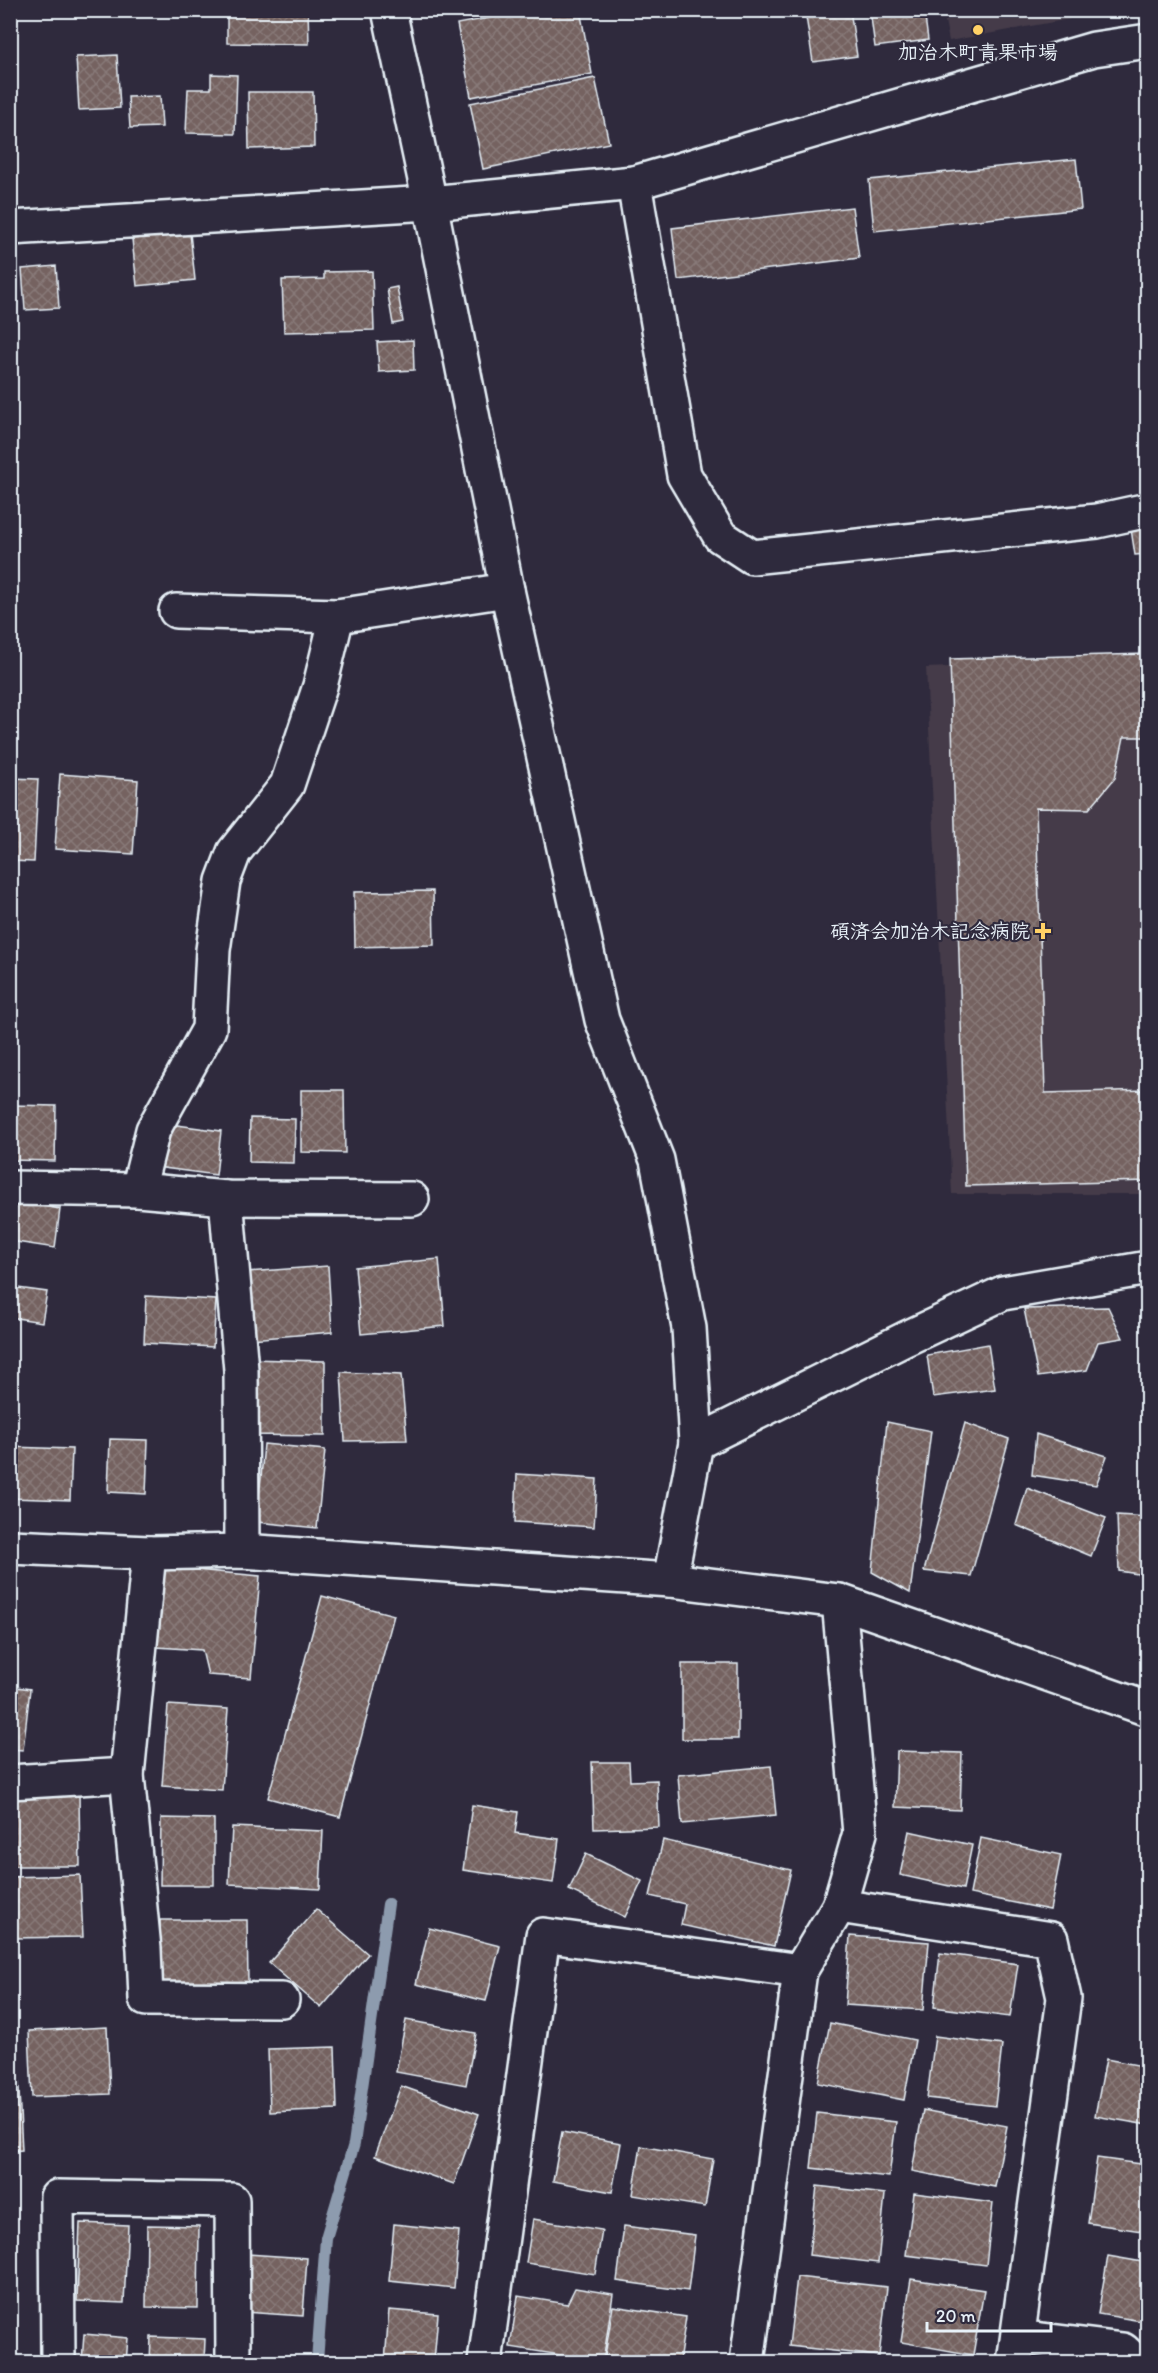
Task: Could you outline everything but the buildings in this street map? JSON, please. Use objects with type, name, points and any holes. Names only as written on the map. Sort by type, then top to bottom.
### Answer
[{"type":"street","points":[[389,10],[507,590],[602,1020],[657,1160],[690,1328],[696,1443],[670,1580]]},
{"type":"street","points":[[10,228],[430,203],[634,183],[1094,49],[1148,41]]},
{"type":"street","points":[[634,183],[684,475],[720,536],[752,557],[1097,521],[1148,510]]},
{"type":"street","points":[[176,611],[337,616],[507,590]]},
{"type":"street","points":[[138,1190],[153,1130],[209,1029],[213,950],[223,881],[234,852],[287,785],[320,686],[337,616]]},
{"type":"street","points":[[10,1188],[138,1190],[226,1198],[412,1199]]},
{"type":"street","points":[[226,1198],[241,1370],[242,1551]]},
{"type":"street","points":[[696,1443],[904,1339],[1003,1293],[1148,1268]]},
{"type":"street","points":[[10,1547],[149,1553],[242,1551],[670,1580],[839,1601],[1148,1709]]},
{"type":"street","points":[[149,1553],[127,1775],[144,1949],[146,1999],[282,2000]]},
{"type":"street","points":[[747,2362],[800,1971],[839,1906],[860,1833],[839,1601]]},
{"type":"street","points":[[10,1782],[127,1775]]},
{"type":"street","points":[[839,1906],[1051,1939],[1064,1998],[1016,2350],[1124,2350],[1136,2362]]},
{"type":"street","points":[[484,2362],[543,1935],[800,1971]]},
{"type":"street","points":[[58,2362],[57,2197],[232,2200],[232,2362]]},
{"type":"shaded area","name":"加治木町青果市場","points":[[943,11],[1069,11],[1070,19],[949,41]]},
{"type":"shaded area","name":"碩済会加治木記念病院","points":[[1147,659],[1147,1194],[952,1194],[926,668]]},
{"type":"waterway","points":[[317,2362],[326,2238],[354,2144],[388,1904]]},
{"type":"place","name":"加治木町青果市場","points":[[978,30]]},
{"type":"place","name":"碩済会加治木記念病院","points":[[1043,931]]}]
